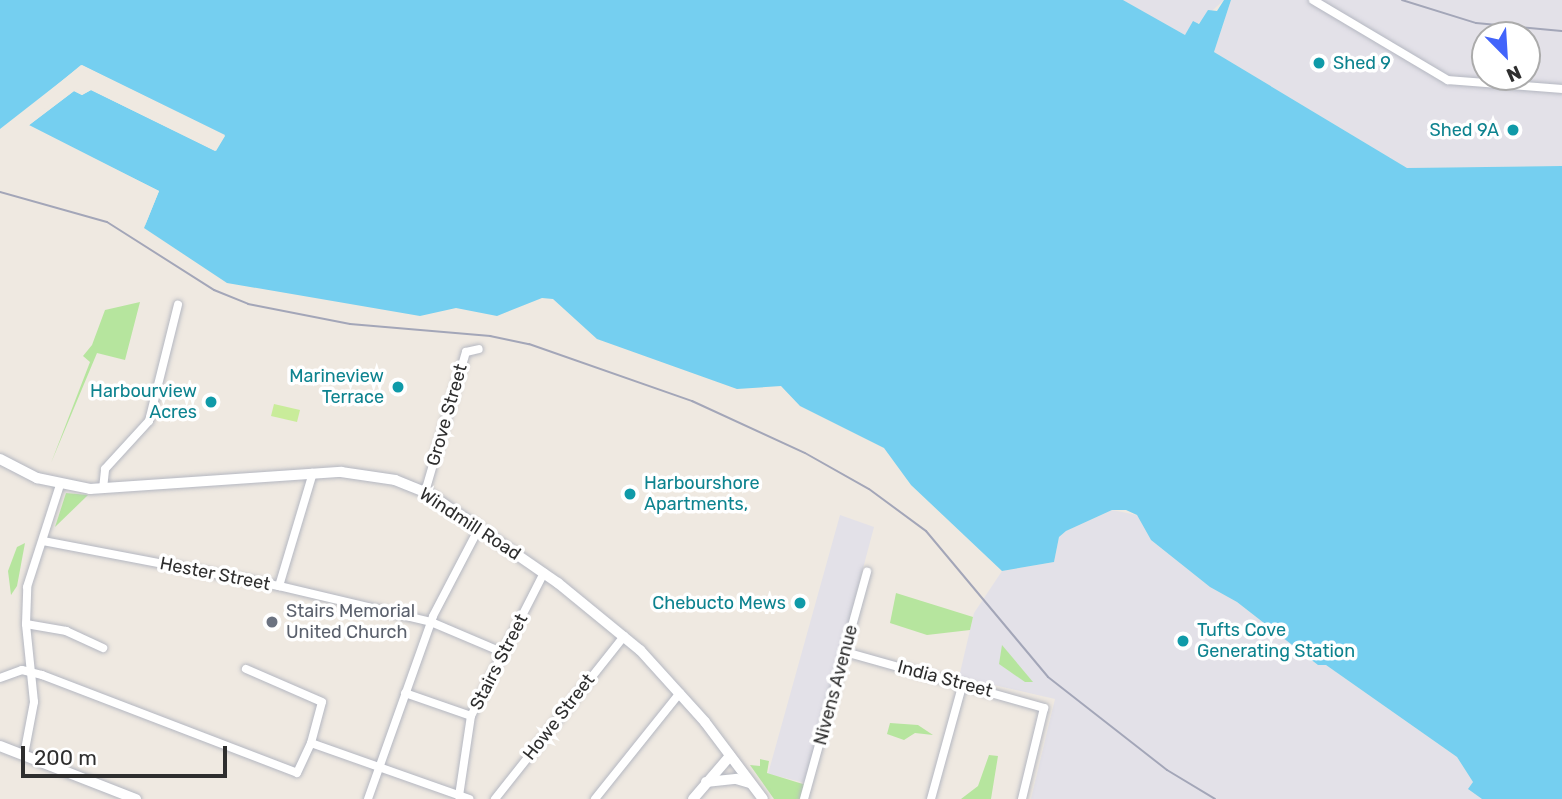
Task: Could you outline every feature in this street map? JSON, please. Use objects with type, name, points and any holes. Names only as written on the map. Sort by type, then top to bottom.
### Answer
[{"type":"main road","name":"Windmill Road","points":[[0,459],[19,471],[60,485],[103,489],[313,473],[370,474],[425,492],[544,573],[624,636],[680,693],[763,799]]},
{"type":"main road","points":[[0,746],[136,799]]},
{"type":"main road","points":[[693,799],[730,756]]},
{"type":"main road","points":[[706,782],[719,779],[750,783]]},
{"type":"street","points":[[1314,0],[1448,80],[1562,89]]},
{"type":"street","points":[[103,489],[105,469],[149,421],[178,304]]},
{"type":"street","name":"Grove Street","points":[[425,492],[466,352],[479,349]]},
{"type":"street","points":[[279,586],[313,473]]},
{"type":"street","points":[[24,755],[34,702],[26,624],[27,587],[60,485]]},
{"type":"street","points":[[368,799],[431,622],[478,530]]},
{"type":"street","name":"Hester Street","points":[[43,541],[279,586],[431,622],[504,653]]},
{"type":"street","name":"Nivens Avenue","points":[[804,799],[867,572]]},
{"type":"street","name":"Stairs Street","points":[[459,796],[471,716],[544,573]]},
{"type":"street","points":[[26,624],[66,631],[103,648]]},
{"type":"street","name":"Howe Street","points":[[495,799],[624,636]]},
{"type":"street","name":"India Street","points":[[845,652],[963,683],[1044,708],[1022,799]]},
{"type":"street","points":[[0,678],[29,671],[297,773],[311,743],[322,709],[317,697],[246,669]]},
{"type":"street","points":[[932,799],[963,683]]},
{"type":"street","points":[[405,693],[471,716]]},
{"type":"street","points":[[595,799],[680,693]]},
{"type":"street","points":[[311,743],[468,799]]},
{"type":"shaded area","points":[[1123,0],[1224,0],[1185,35]]},
{"type":"shaded area","points":[[1231,0],[1562,0],[1562,166],[1407,168],[1214,52]]},
{"type":"shaded area","name":"Tufts Cove Generating Station","points":[[1112,510],[1137,515],[1151,540],[1210,587],[1237,602],[1318,665],[1326,665],[1457,757],[1473,782],[1469,790],[1482,799],[1031,799],[1055,699],[959,677],[974,613],[1002,571],[1054,562],[1059,537],[1066,531]]},
{"type":"shaded area","points":[[840,515],[874,527],[806,783],[768,774]]},
{"type":"green space","points":[[140,302],[125,360],[97,353],[51,463],[90,362],[83,356],[92,345],[105,310]]},
{"type":"green space","points":[[274,404],[300,410],[297,422],[271,416]]},
{"type":"green space","points":[[66,493],[88,495],[55,527]]},
{"type":"green space","points":[[25,543],[17,586],[11,595],[8,571],[17,547]]},
{"type":"green space","points":[[896,593],[973,617],[970,630],[927,635],[890,623]]},
{"type":"green space","points":[[1002,645],[1033,682],[1025,682],[999,664]]},
{"type":"green space","points":[[890,723],[918,725],[933,735],[915,733],[904,740],[887,734]]},
{"type":"green space","points":[[989,755],[998,756],[991,799],[961,799],[978,786]]},
{"type":"green space","points":[[760,759],[769,761],[767,773],[806,785],[802,799],[774,799],[750,765],[760,766]]},
{"type":"water","points":[[0,0],[1123,0],[1185,35],[1193,21],[1199,24],[1208,10],[1217,11],[1224,0],[1231,0],[1214,52],[1407,168],[1562,166],[1562,799],[1482,799],[1468,789],[1473,782],[1457,757],[1326,665],[1318,665],[1237,602],[1210,587],[1151,540],[1137,515],[1126,510],[1112,510],[1066,531],[1059,537],[1054,562],[1002,571],[911,485],[884,448],[800,406],[781,386],[737,389],[597,339],[553,299],[542,298],[497,316],[456,308],[420,316],[227,283],[144,228],[159,191],[28,126],[74,91],[82,95],[91,90],[215,151],[225,135],[82,65],[0,129]]},
{"type":"pier","points":[[81,65],[225,136],[216,151],[91,90],[82,95],[74,91],[29,125],[159,191],[144,228],[155,193],[27,129],[26,123],[72,88],[82,91],[91,86],[214,146],[220,137],[82,69],[0,132]]},
{"type":"railway","points":[[1402,0],[1476,23],[1562,31]]},
{"type":"railway","points":[[0,192],[107,222],[214,290],[248,304],[350,324],[490,336],[529,344],[692,401],[805,453],[869,489],[926,531],[1048,677],[1167,770],[1215,799]]},
{"type":"place","name":"Shed 9","points":[[1319,63]]},
{"type":"place","name":"Shed 9A","points":[[1513,130]]},
{"type":"place","name":"Marineview Terrace","points":[[398,387]]},
{"type":"place","name":"Harbourview Acres","points":[[211,402]]},
{"type":"place","name":"Harbourshore Apartments,","points":[[630,494]]},
{"type":"place","name":"Chebucto Mews","points":[[800,603]]},
{"type":"place","name":"Stairs Memorial United Church","points":[[272,622]]},
{"type":"place","name":"Tufts Cove Generating Station","points":[[1183,641]]}]
